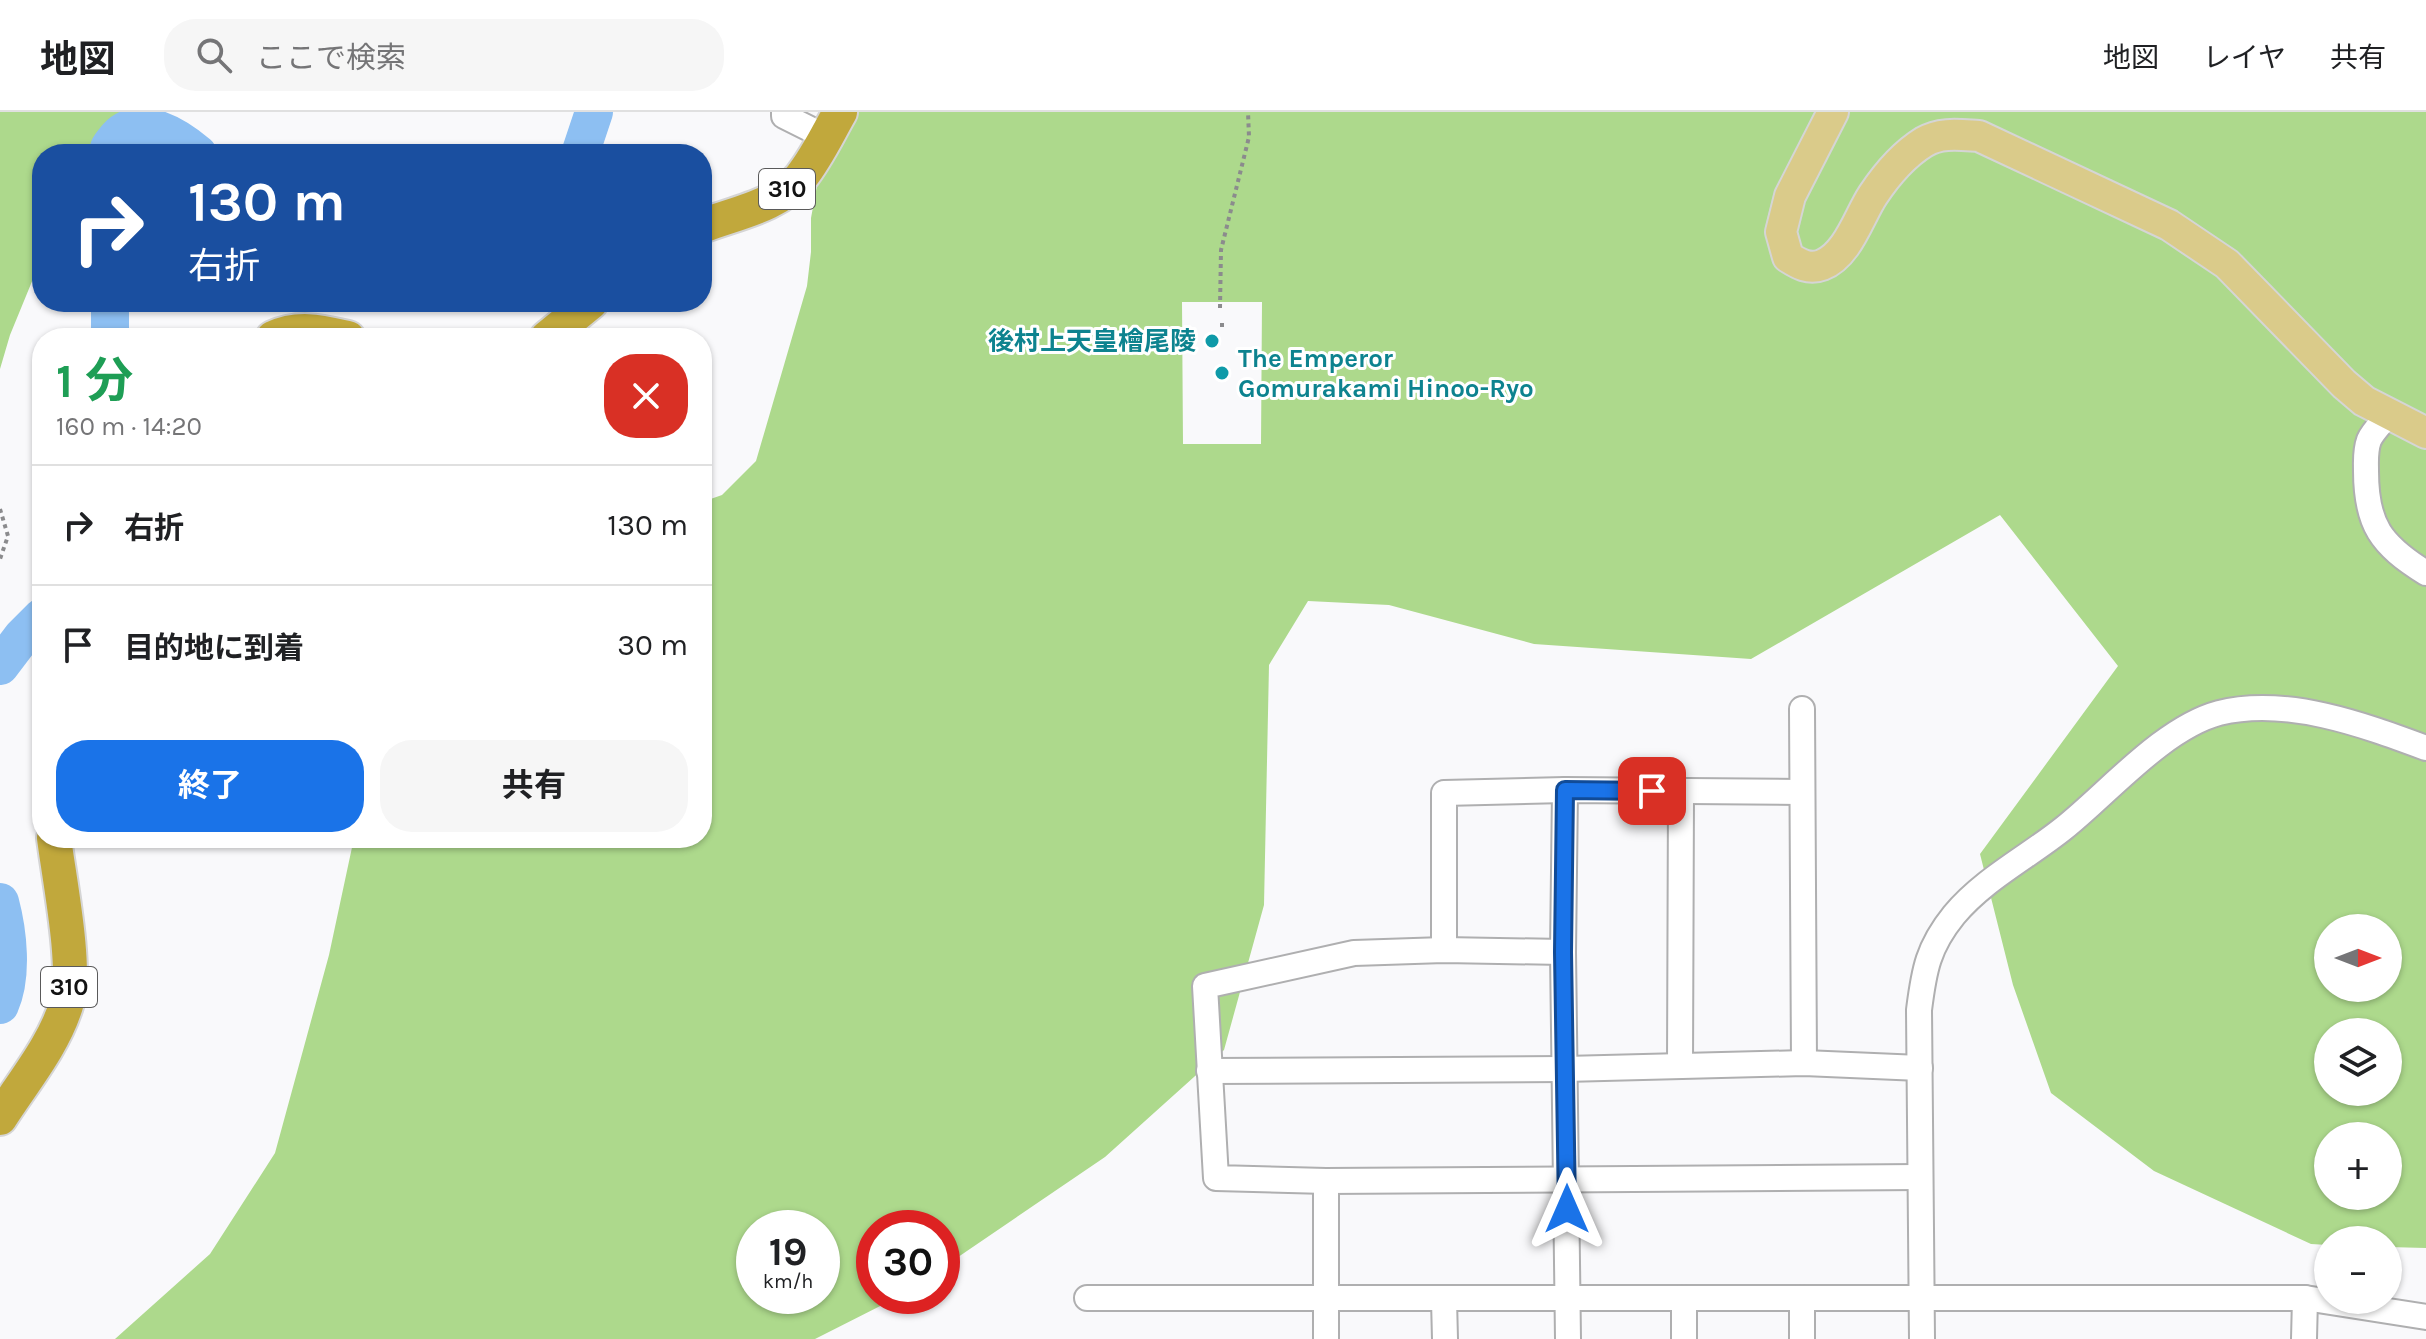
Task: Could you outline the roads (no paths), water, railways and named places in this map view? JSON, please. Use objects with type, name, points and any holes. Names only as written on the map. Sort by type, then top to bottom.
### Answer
[{"type":"highway","name":"310","points":[[712,222],[761,205],[801,178],[833,124]]},
{"type":"highway","points":[[559,328],[579,312]]},
{"type":"highway","name":"310","points":[[0,1118],[57,1029],[68,999],[70,963],[55,848]]},
{"type":"main road","points":[[1833,112],[1790,196],[1781,232],[1788,257],[1806,267],[1823,265],[1839,253],[1873,195],[1898,162],[1927,141],[1950,134],[1979,136],[2169,225],[2227,264],[2364,401],[2426,433]]},
{"type":"street","points":[[784,112],[784,116],[833,124]]},
{"type":"street","points":[[2388,415],[2370,438],[2365,455],[2368,508],[2380,534],[2398,555],[2426,573]]},
{"type":"street","points":[[1802,709],[1804,1063]]},
{"type":"street","points":[[1922,1339],[1919,1010],[1925,965],[1954,915],[1987,884],[2063,829],[2167,740],[2218,713],[2267,709],[2352,721],[2426,748]]},
{"type":"street","points":[[1444,950],[1444,793],[1565,790],[1801,792]]},
{"type":"street","points":[[1565,790],[1563,952],[1568,1339]]},
{"type":"street","points":[[1680,1066],[1681,792]]},
{"type":"street","points":[[1563,952],[1444,950],[1354,953],[1205,986],[1216,1178],[1326,1181],[1920,1177]]},
{"type":"street","points":[[1209,1071],[1565,1069],[1804,1063],[1920,1068]]},
{"type":"street","points":[[1326,1181],[1326,1339]]},
{"type":"street","points":[[1087,1298],[2305,1298],[2426,1317]]},
{"type":"street","points":[[1684,1298],[1684,1339]]},
{"type":"street","points":[[1802,1298],[1802,1339]]},
{"type":"street","points":[[2304,1339],[2305,1298]]},
{"type":"street","points":[[1444,1300],[1445,1339]]},
{"type":"waterway","points":[[583,144],[594,112]]},
{"type":"waterway","points":[[112,144],[126,130],[137,127],[159,130],[184,144]]},
{"type":"waterway","points":[[110,312],[110,328]]},
{"type":"waterway","points":[[0,666],[32,627]]},
{"type":"waterway","points":[[0,902],[8,954],[7,981],[0,1005]]},
{"type":"place","name":"後村上天皇檜尾陵","points":[[1212,341]]},
{"type":"place","name":"The Emperor Gomurakami Hinoo-Ryo","points":[[1222,373]]}]
